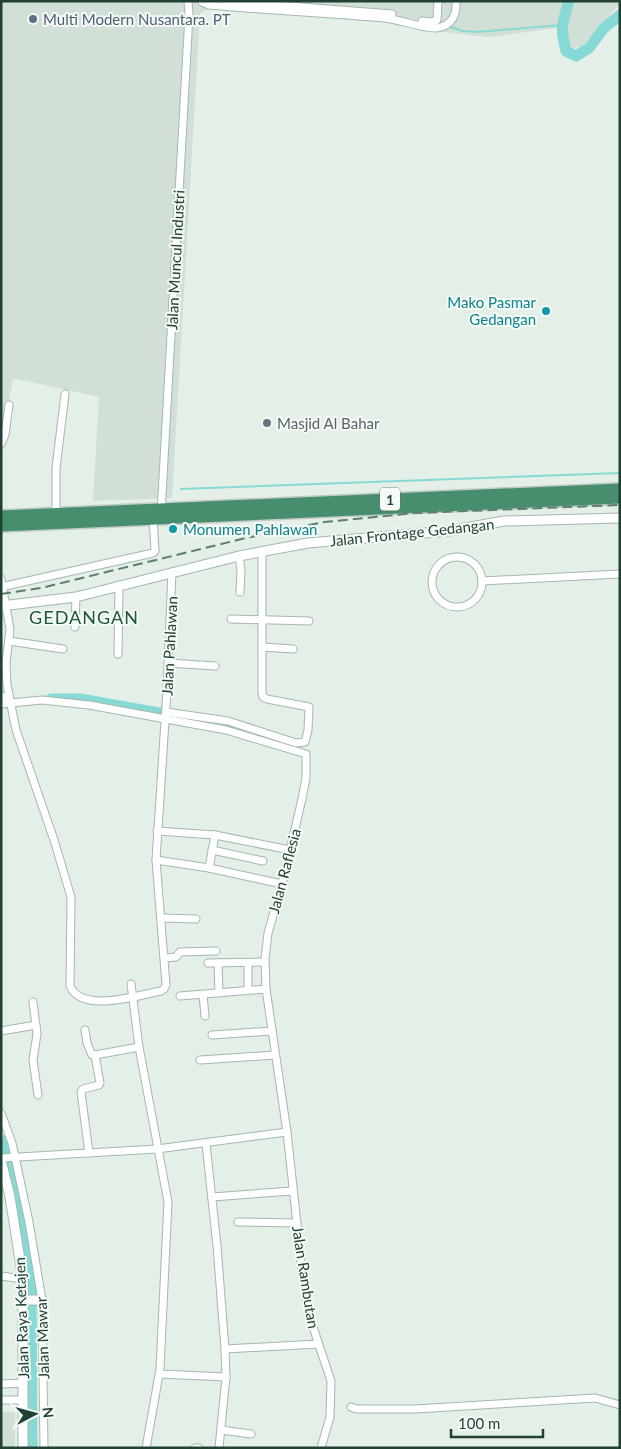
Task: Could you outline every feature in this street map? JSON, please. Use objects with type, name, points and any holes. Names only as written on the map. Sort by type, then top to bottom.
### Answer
[{"type":"highway","name":"1","points":[[1,526],[158,515],[620,489]]},
{"type":"highway","name":"1","points":[[1,516],[56,514],[158,515],[620,498]]},
{"type":"street","name":"Jalan Muncul Industri","points":[[2,584],[153,554],[155,551],[189,15],[188,1]]},
{"type":"street","points":[[193,1],[202,1],[209,5],[385,18],[431,28],[437,28],[446,24],[455,17],[456,1]]},
{"type":"street","points":[[225,1],[379,12],[426,22],[437,20],[438,1]]},
{"type":"street","points":[[56,514],[56,468],[65,394]]},
{"type":"street","points":[[1,444],[5,434],[9,405]]},
{"type":"street","name":"Jalan Frontage Gedangan","points":[[4,606],[76,597],[239,556],[308,543],[448,531],[504,521],[620,518]]},
{"type":"street","points":[[227,725],[296,743],[304,742],[307,739],[309,707],[267,698],[262,695],[262,552]]},
{"type":"street","points":[[239,556],[241,569],[240,592]]},
{"type":"street","points":[[453,557],[467,559],[475,564],[480,572],[482,581],[481,591],[476,599],[468,605],[459,607],[450,606],[442,602],[436,594],[433,576],[437,567],[453,557]]},
{"type":"street","name":"Jalan Pahlawan","points":[[132,996],[164,989],[166,984],[162,918],[156,880],[156,860],[172,572]]},
{"type":"street","points":[[482,581],[620,574]]},
{"type":"street","points":[[2,584],[4,606],[10,630],[6,663],[10,700],[16,730],[70,891],[72,989],[80,997],[94,1001],[106,1001],[132,996]]},
{"type":"street","points":[[118,654],[120,585]]},
{"type":"street","points":[[75,627],[76,597]]},
{"type":"street","points":[[231,619],[309,622]]},
{"type":"street","points":[[9,641],[63,649]]},
{"type":"street","points":[[262,647],[293,649]]},
{"type":"street","points":[[168,663],[215,666]]},
{"type":"street","points":[[1,697],[10,700]]},
{"type":"street","points":[[1,704],[10,700]]},
{"type":"street","name":"Jalan Raflesia","points":[[10,700],[51,700],[227,725],[306,754],[306,778],[282,884],[268,933],[265,962],[266,988],[287,1132]]},
{"type":"street","points":[[157,831],[215,835],[290,850]]},
{"type":"street","points":[[209,868],[215,835]]},
{"type":"street","points":[[212,850],[263,861]]},
{"type":"street","points":[[156,860],[209,868],[282,884]]},
{"type":"street","points":[[162,918],[196,919]]},
{"type":"street","points":[[165,958],[176,957],[177,953],[180,952],[216,951]]},
{"type":"street","points":[[248,962],[248,990]]},
{"type":"street","points":[[208,963],[265,962]]},
{"type":"street","points":[[218,963],[219,993]]},
{"type":"street","points":[[131,984],[157,1149],[168,1202],[160,1374],[146,1448]]},
{"type":"street","points":[[180,996],[266,988]]},
{"type":"street","points":[[203,994],[205,1016]]},
{"type":"street","points":[[34,1002],[37,1039],[33,1054],[38,1095]]},
{"type":"street","points":[[1,1031],[36,1025]]},
{"type":"street","points":[[85,1030],[90,1053],[95,1055],[140,1046]]},
{"type":"street","points":[[212,1035],[272,1031]]},
{"type":"street","points":[[89,1153],[81,1092],[83,1089],[100,1084],[95,1055]]},
{"type":"street","points":[[200,1060],[275,1055]]},
{"type":"street","name":"Jalan Mawar","points":[[1,1113],[10,1135],[7,1157],[29,1222],[41,1300],[44,1448]]},
{"type":"street","points":[[7,1157],[157,1149],[287,1132]]},
{"type":"street","name":"Jalan Rambutan","points":[[287,1132],[292,1191],[306,1296],[310,1318],[330,1376],[330,1417],[321,1448]]},
{"type":"street","points":[[206,1144],[225,1349],[226,1377],[219,1448]]},
{"type":"street","name":"Jalan Raya Ketajen","points":[[7,1157],[17,1224],[25,1300],[23,1448]]},
{"type":"street","points":[[212,1197],[292,1191]]},
{"type":"street","points":[[17,1224],[29,1222]]},
{"type":"street","points":[[238,1222],[297,1223]]},
{"type":"street","points":[[1,1276],[23,1279]]},
{"type":"street","points":[[25,1300],[41,1300]]},
{"type":"street","points":[[225,1349],[318,1344]]},
{"type":"street","points":[[160,1374],[226,1377]]},
{"type":"street","points":[[1,1384],[23,1383]]},
{"type":"street","points":[[352,1407],[356,1409],[415,1410],[595,1398],[620,1405]]},
{"type":"street","points":[[1,1400],[24,1400]]},
{"type":"street","points":[[221,1430],[251,1434]]},
{"type":"shaded area","points":[[1,1],[620,1],[620,4],[582,46],[566,50],[564,27],[489,37],[443,32],[361,18],[214,7],[200,13],[172,498],[93,501],[99,397],[13,378],[5,425],[1,424]]},
{"type":"shaded area","points":[[1,1412],[15,1412],[15,1448],[1,1448]]},
{"type":"waterway","points":[[569,1],[562,31],[566,51],[576,56],[589,48],[604,28],[620,15]]},
{"type":"waterway","points":[[448,26],[462,31],[478,32],[561,25]]},
{"type":"waterway","points":[[181,489],[620,473]]},
{"type":"waterway","points":[[51,699],[80,699],[176,716]]},
{"type":"waterway","points":[[192,719],[242,728]]},
{"type":"waterway","points":[[1,1140],[23,1230],[31,1280],[32,1448]]},
{"type":"railway","points":[[1,594],[41,588],[246,538],[324,522],[416,513],[620,505]]},
{"type":"place","name":"Multi Modern Nusantara. PT","points":[[33,19]]},
{"type":"place","name":"Mako Pasmar Gedangan","points":[[546,311]]},
{"type":"place","name":"Masjid Al Bahar","points":[[267,423]]},
{"type":"place","name":"Monumen Pahlawan","points":[[173,529]]},
{"type":"district","name":"GEDANGAN","points":[[84,617]]}]
